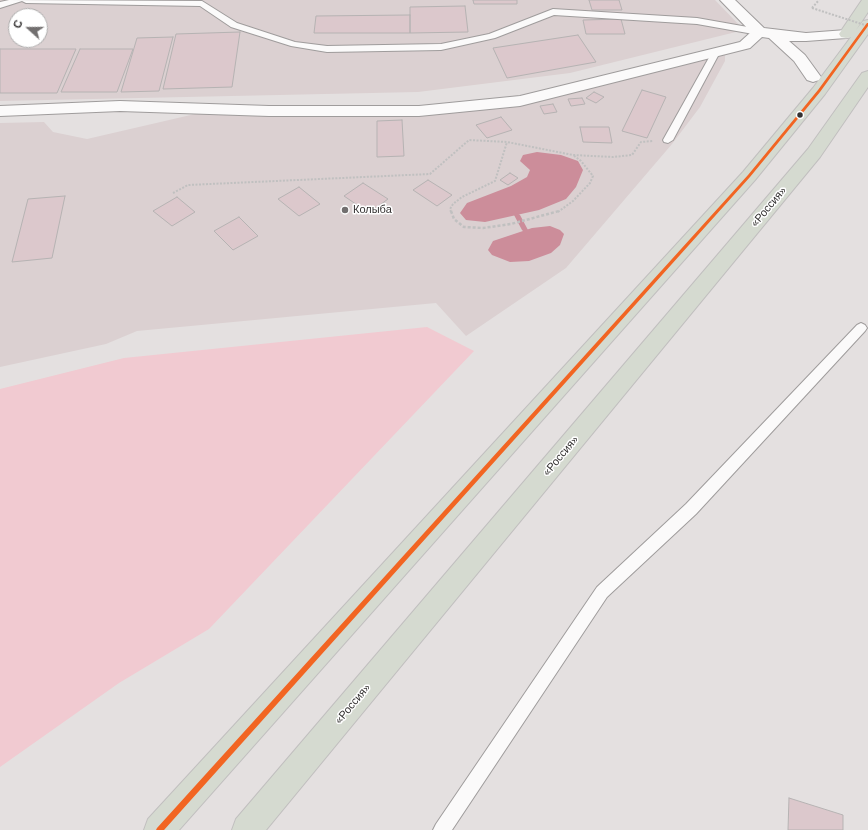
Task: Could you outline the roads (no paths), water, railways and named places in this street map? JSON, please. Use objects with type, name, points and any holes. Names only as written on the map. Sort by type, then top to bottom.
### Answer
[{"type":"highway","points":[[749,176],[768,134],[814,77],[868,2]]},
{"type":"highway","points":[[159,830],[749,176],[819,91],[868,25]]},
{"type":"highway","name":"«Россия»","points":[[247,830],[814,153],[868,76]]},
{"type":"street","points":[[726,0],[766,33],[800,58],[814,77]]},
{"type":"street","points":[[0,111],[120,106],[269,111],[419,111],[520,101],[715,54],[745,45],[766,33],[812,37],[846,34]]},
{"type":"lane","points":[[0,5],[19,0]]},
{"type":"lane","points":[[26,0],[202,4],[234,25],[294,44],[327,49],[441,47],[492,36],[553,12],[697,21],[766,33]]},
{"type":"lane","points":[[668,140],[715,54]]},
{"type":"lane","points":[[442,830],[602,592],[691,509],[860,328]]},
{"type":"waterway","points":[[517,215],[525,230]]},
{"type":"place","name":"Колыба","points":[[345,210]]}]
